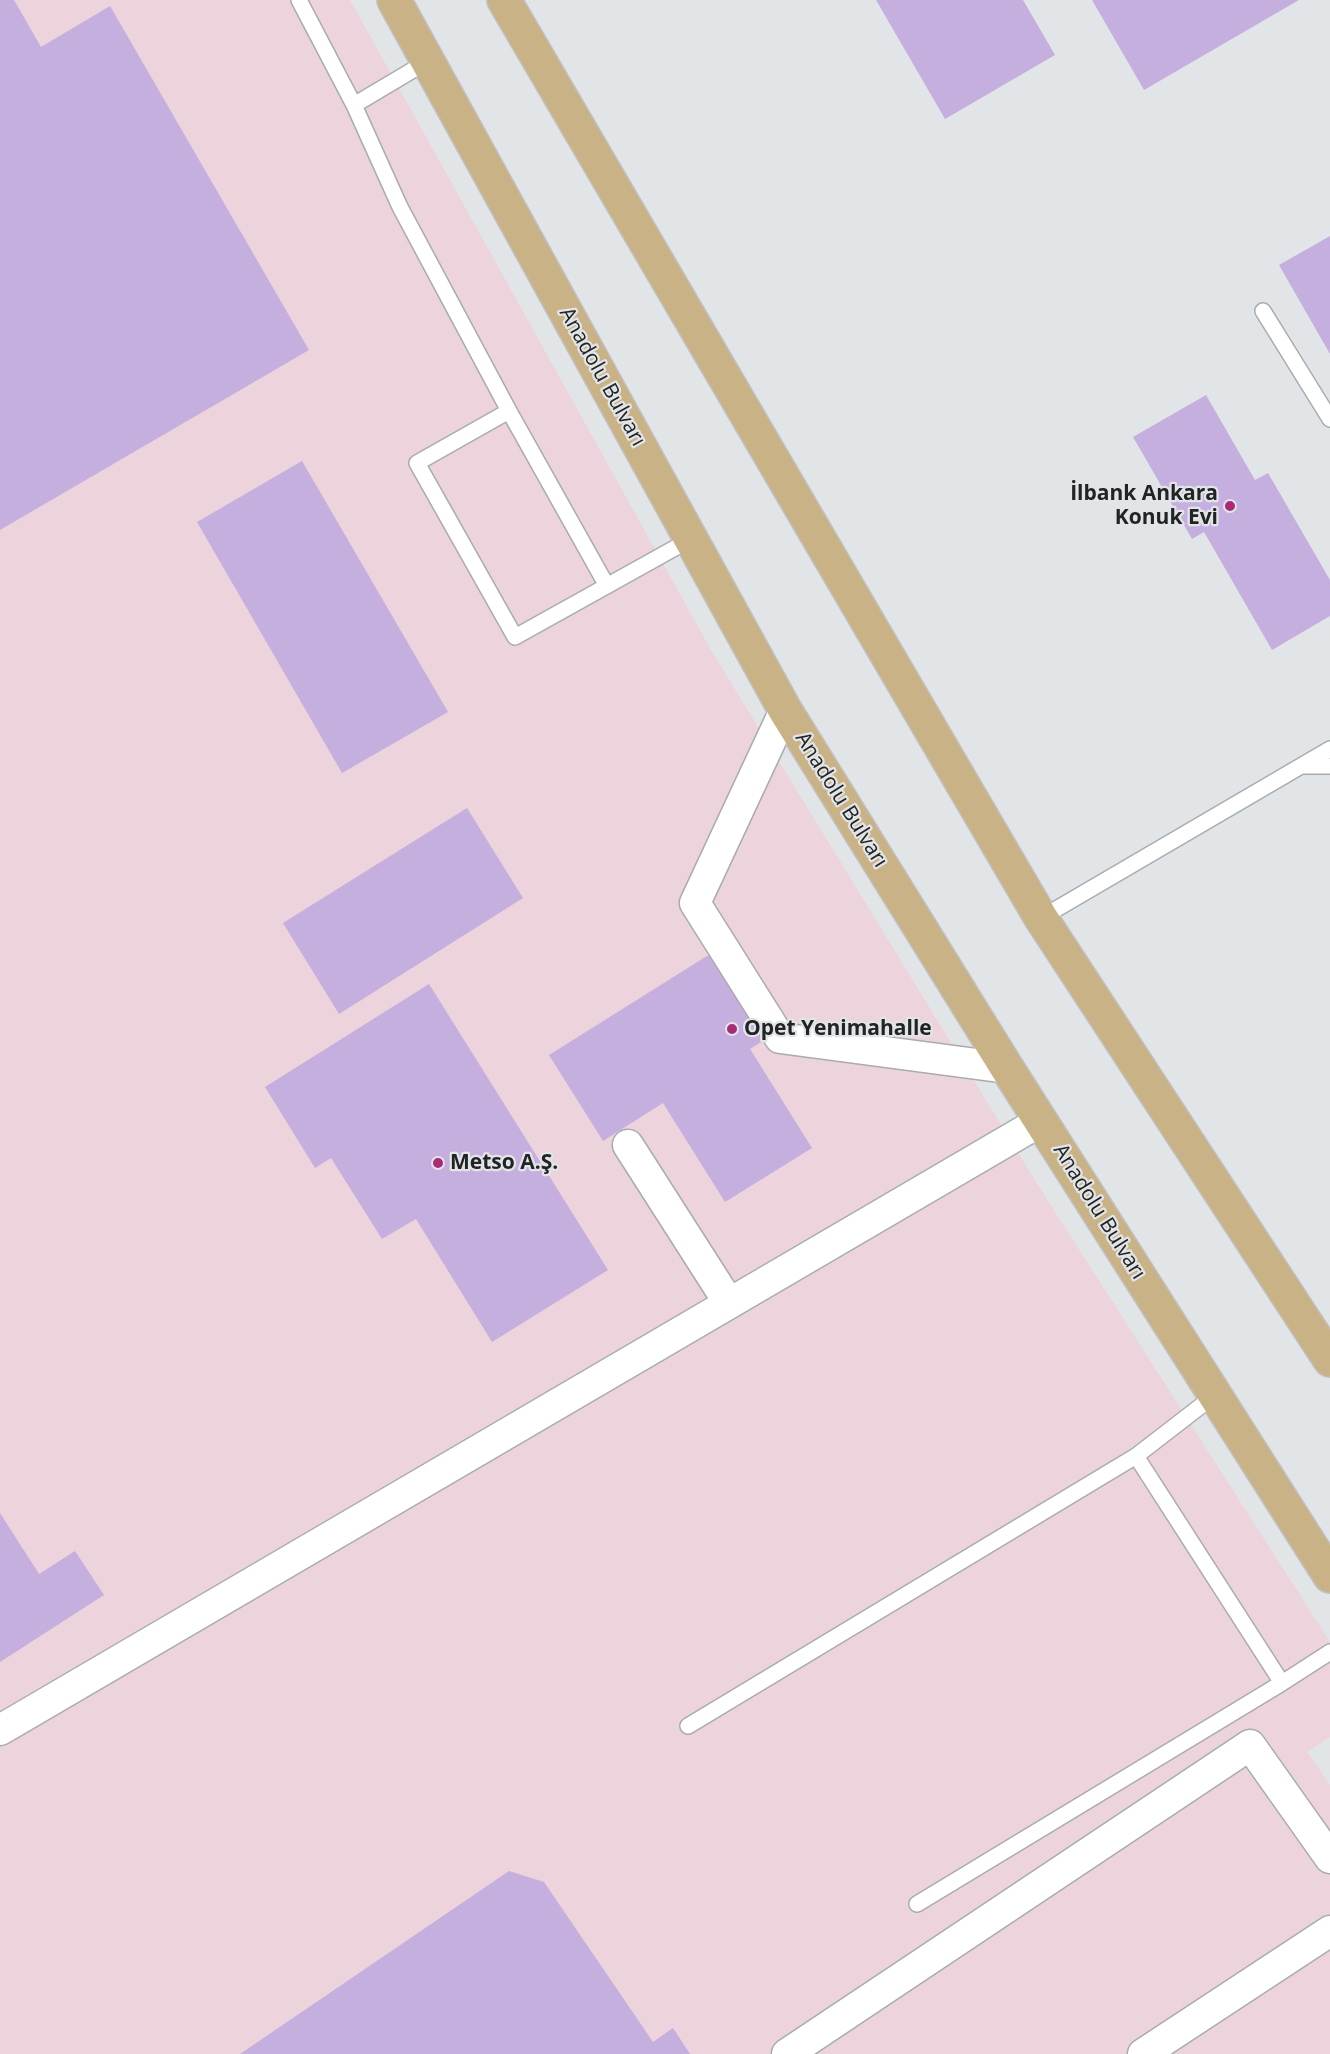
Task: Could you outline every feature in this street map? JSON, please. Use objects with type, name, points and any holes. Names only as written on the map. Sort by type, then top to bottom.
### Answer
[{"type":"main road","name":"Anadolu Bulvarı","points":[[394,0],[785,710],[1007,1068],[1330,1576]]},
{"type":"main road","points":[[504,0],[1041,918],[1330,1360]]},
{"type":"street","points":[[785,710],[695,903],[780,1038],[1007,1068]]},
{"type":"street","points":[[0,1730],[1041,1121]]},
{"type":"street","points":[[628,1145],[729,1303]]},
{"type":"street","points":[[787,2054],[1250,1745],[1330,1858]]},
{"type":"street","points":[[1143,2054],[1330,1931]]},
{"type":"lane","points":[[299,0],[354,105],[400,207],[607,586]]},
{"type":"lane","points":[[354,105],[428,61]]},
{"type":"lane","points":[[1263,311],[1330,419]]},
{"type":"lane","points":[[510,411],[417,463],[515,637],[691,539]]},
{"type":"lane","points":[[1041,918],[1330,749]]},
{"type":"lane","points":[[1301,766],[1330,766]]},
{"type":"lane","points":[[688,1726],[1136,1456],[1215,1395]]},
{"type":"lane","points":[[1136,1456],[1282,1683]]},
{"type":"lane","points":[[917,1904],[1330,1652]]},
{"type":"shaded area","points":[[0,0],[350,0],[711,650],[1036,1182],[1330,1642],[1330,1737],[1307,1752],[1330,1785],[1330,2054],[0,2054]]},
{"type":"building","points":[[0,0],[14,0],[41,47],[110,6],[309,350],[0,530]]},
{"type":"building","points":[[876,0],[1023,0],[1055,55],[945,119]]},
{"type":"building","points":[[1092,0],[1299,0],[1144,90]]},
{"type":"building","points":[[1330,236],[1330,354],[1279,265]]},
{"type":"building","name":"İlbank Ankara Konuk Evi","points":[[1206,395],[1255,480],[1268,473],[1330,580],[1330,616],[1272,650],[1204,532],[1192,539],[1133,437]]},
{"type":"building","points":[[302,461],[448,712],[342,773],[197,522]]},
{"type":"building","points":[[467,808],[523,898],[339,1014],[283,923]]},
{"type":"building","points":[[715,951],[769,1037],[750,1049],[812,1148],[725,1202],[663,1103],[603,1141],[549,1055]]},
{"type":"building","name":"Metso A.Ş.","points":[[429,984],[608,1270],[492,1342],[416,1219],[382,1239],[331,1158],[315,1168],[265,1087]]},
{"type":"building","points":[[0,1513],[39,1574],[75,1551],[104,1595],[0,1662]]},
{"type":"building","points":[[509,1871],[544,1882],[653,2042],[673,2028],[690,2054],[240,2054]]},
{"type":"place","name":"İlbank Ankara Konuk Evi","points":[[1230,506]]},
{"type":"place","name":"Opet Yenimahalle","points":[[732,1029]]},
{"type":"place","name":"Metso A.Ş.","points":[[438,1163]]}]
